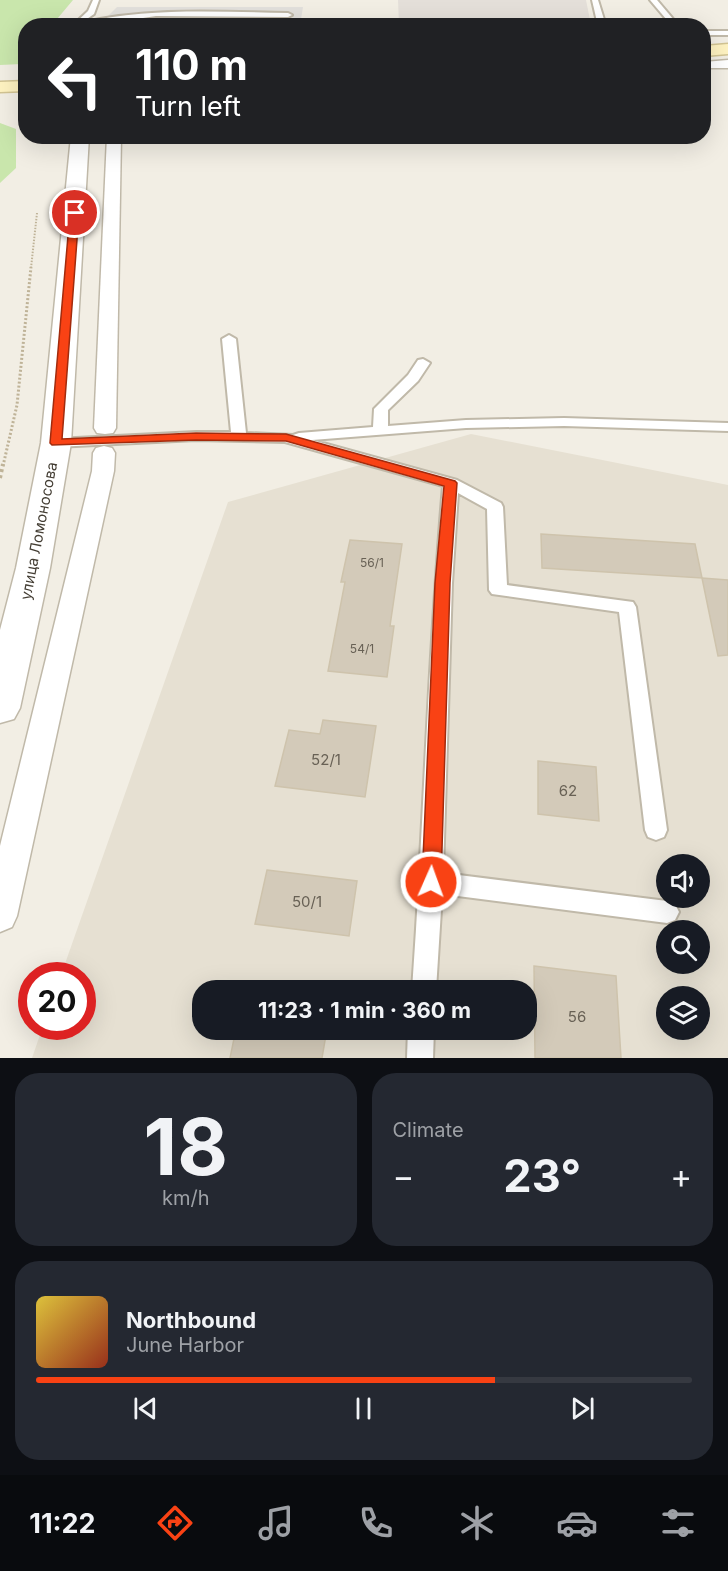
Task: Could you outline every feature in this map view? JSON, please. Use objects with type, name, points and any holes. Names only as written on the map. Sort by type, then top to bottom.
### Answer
[{"type":"main road","points":[[711,50],[728,49]]},
{"type":"main road","points":[[0,87],[18,86]]},
{"type":"street","points":[[711,65],[728,64]]},
{"type":"street","name":"улица Ломоносова","points":[[0,708],[33,568],[56,443],[79,144]]},
{"type":"street","points":[[0,916],[103,471],[114,144]]},
{"type":"lane","points":[[84,18],[91,12],[96,0]]},
{"type":"lane","points":[[595,0],[600,18]]},
{"type":"lane","points":[[653,0],[669,18]]},
{"type":"lane","points":[[118,18],[288,15]]},
{"type":"lane","points":[[711,33],[728,33]]},
{"type":"lane","points":[[229,339],[239,436]]},
{"type":"lane","points":[[380,430],[381,409],[413,378],[423,363]]},
{"type":"lane","points":[[56,443],[239,436],[286,438],[466,424],[564,422],[728,427]]},
{"type":"lane","points":[[286,438],[451,483],[495,507],[498,590],[627,607],[656,830]]},
{"type":"lane","points":[[425,980],[431,882],[443,583],[451,483]]},
{"type":"lane","points":[[431,882],[667,912]]},
{"type":"lane","points":[[420,1058],[421,1040]]},
{"type":"path","points":[[0,478],[17,405],[37,213]]},
{"type":"shaded area","points":[[398,0],[586,0],[590,18],[399,18]]},
{"type":"shaded area","points":[[117,7],[303,7],[301,18],[106,18]]},
{"type":"shaded area","points":[[471,434],[728,485],[728,1058],[32,1058],[38,1040],[96,1040],[96,962],[66,962],[228,502]]},
{"type":"green space","points":[[0,0],[73,0],[58,18],[18,18],[18,64],[0,65]]},
{"type":"green space","points":[[0,123],[16,129],[16,168],[0,183]]},
{"type":"building","points":[[541,534],[695,544],[702,578],[542,568]]},
{"type":"building","points":[[350,540],[402,544],[390,626],[394,626],[387,677],[328,671],[345,582],[341,582]]},
{"type":"building","points":[[702,578],[728,580],[728,655],[718,656]]},
{"type":"building","points":[[323,720],[376,726],[365,797],[275,786],[289,730],[320,734]]},
{"type":"building","points":[[538,761],[596,767],[599,821],[538,814]]},
{"type":"building","points":[[267,870],[357,881],[349,936],[255,924]]},
{"type":"building","points":[[534,966],[616,976],[621,1058],[535,1058],[537,980],[534,980]]},
{"type":"building","points":[[234,1040],[325,1040],[322,1058],[230,1058]]},
{"type":"route","points":[[75,213],[56,443],[196,436],[286,438],[451,483],[443,583],[431,882]]}]
